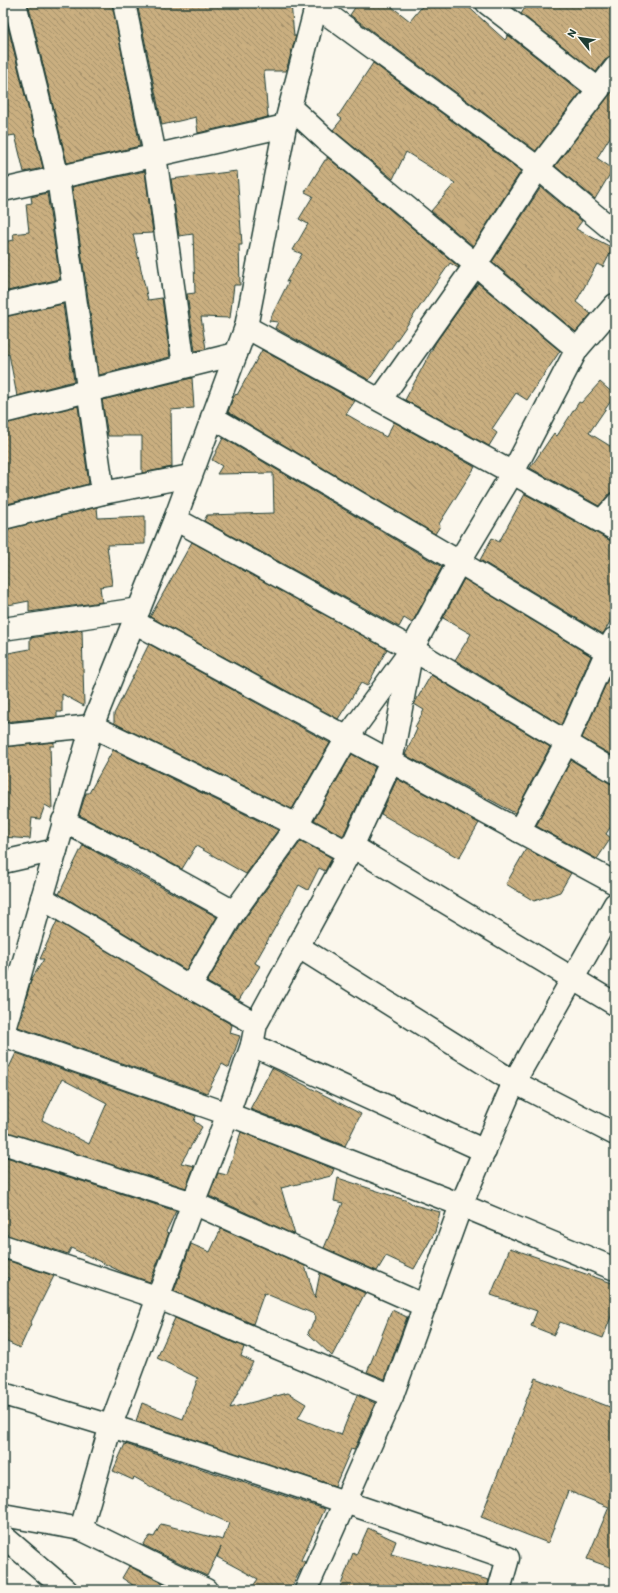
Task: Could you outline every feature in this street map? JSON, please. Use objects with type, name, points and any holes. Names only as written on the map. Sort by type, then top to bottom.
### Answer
[{"type":"street","points":[[15,3],[58,178],[73,289],[90,390],[103,493]]},
{"type":"street","points":[[124,3],[155,155],[184,366]]},
{"type":"street","points":[[488,3],[598,89]]},
{"type":"street","points":[[615,232],[538,168],[316,4],[288,116],[246,327],[175,519],[92,726],[63,821],[42,898],[12,969],[3,1034],[228,1114],[461,1205],[615,1269]]},
{"type":"street","points":[[380,400],[476,264],[538,168],[615,68]]},
{"type":"street","points":[[3,190],[155,155],[288,116],[326,140],[577,349]]},
{"type":"street","points":[[3,305],[73,289]]},
{"type":"street","points":[[190,987],[234,912],[297,825],[347,738],[412,649],[459,562],[513,472],[577,349],[615,306]]},
{"type":"street","points":[[246,327],[615,529]]},
{"type":"street","points":[[3,412],[236,354]]},
{"type":"street","points":[[212,417],[459,562],[612,648],[566,744],[519,831]]},
{"type":"street","points":[[3,518],[103,493],[190,476]]},
{"type":"street","points":[[175,519],[412,649],[566,744],[615,772]]},
{"type":"street","points":[[3,629],[137,615],[347,738],[615,883]]},
{"type":"street","points":[[81,1529],[111,1425],[193,1203],[228,1114],[252,1045],[256,1024],[351,850],[391,762],[412,649]]},
{"type":"street","points":[[3,735],[92,726],[351,850],[615,1004]]},
{"type":"street","points":[[63,821],[136,858],[234,912]]},
{"type":"street","points":[[3,862],[56,850]]},
{"type":"street","points":[[42,898],[190,987],[256,1024]]},
{"type":"street","points":[[306,1590],[392,1396],[461,1205],[514,1082],[615,904]]},
{"type":"street","points":[[299,947],[514,1082],[615,1134]]},
{"type":"street","points":[[252,1045],[485,1151]]},
{"type":"street","points":[[3,1143],[193,1203],[425,1306]]},
{"type":"street","points":[[3,1246],[159,1298],[392,1396]]},
{"type":"street","points":[[3,1394],[111,1425],[346,1502],[508,1558],[499,1590]]},
{"type":"street","points":[[3,1515],[81,1529],[206,1590]]},
{"type":"street","points":[[3,1536],[66,1590]]},
{"type":"lane","points":[[596,519],[615,498]]},
{"type":"building","points":[[28,3],[112,3],[140,146],[67,163]]},
{"type":"building","points":[[137,3],[291,3],[294,36],[296,36],[286,71],[264,71],[268,117],[198,133],[196,117],[162,125]]},
{"type":"building","points":[[358,3],[387,3],[410,21],[425,3],[464,3],[505,40],[508,35],[581,92],[536,151],[350,15]]},
{"type":"building","points":[[528,3],[615,3],[615,56],[605,60],[596,72],[521,14]]},
{"type":"building","points":[[3,7],[43,168],[24,172],[15,135],[3,137]]},
{"type":"building","points":[[373,63],[521,171],[473,246],[431,211],[455,183],[406,152],[393,179],[333,130],[342,119],[338,116]]},
{"type":"building","points":[[615,88],[615,129],[597,158],[613,169],[595,199],[555,166]]},
{"type":"building","points":[[327,157],[459,267],[458,268],[450,263],[369,380],[275,328],[278,322],[269,321],[289,281],[286,282],[302,254],[293,250],[308,224],[299,219],[313,196],[305,192],[325,160],[327,160]]},
{"type":"building","points":[[145,171],[153,233],[133,234],[148,300],[162,298],[170,357],[99,375],[72,187]]},
{"type":"building","points":[[237,171],[242,245],[239,245],[240,285],[234,285],[230,318],[201,317],[206,349],[195,351],[187,294],[195,293],[193,234],[179,236],[171,179]]},
{"type":"building","points":[[541,187],[582,221],[576,229],[613,248],[603,267],[597,264],[576,302],[591,314],[576,332],[492,262]]},
{"type":"building","points":[[47,193],[60,279],[3,292],[3,242],[14,240],[13,234],[29,232],[26,204],[32,203],[31,197]]},
{"type":"building","points":[[478,283],[560,351],[527,400],[516,393],[492,429],[497,433],[489,446],[405,400],[436,342]]},
{"type":"building","points":[[63,304],[74,381],[17,396],[9,354],[3,355],[3,317]]},
{"type":"building","points":[[262,350],[355,401],[346,414],[386,437],[394,422],[475,467],[439,524],[440,526],[435,534],[228,412],[233,398],[236,394],[237,395]]},
{"type":"building","points":[[192,378],[194,408],[171,410],[172,467],[142,473],[142,436],[108,436],[102,400]]},
{"type":"building","points":[[600,382],[615,395],[589,433],[615,449],[615,491],[610,493],[599,506],[530,468],[554,433],[557,436],[579,402],[581,403]]},
{"type":"building","points":[[78,406],[89,484],[3,505],[3,424]]},
{"type":"building","points":[[223,438],[442,567],[412,623],[404,618],[399,627],[204,521],[207,515],[274,513],[273,473],[217,474],[222,466],[212,460]]},
{"type":"building","points":[[525,494],[609,540],[615,541],[615,613],[603,634],[480,560],[492,538],[499,542]]},
{"type":"building","points":[[97,507],[98,518],[145,516],[145,544],[107,545],[112,585],[100,587],[102,602],[29,612],[29,601],[3,606],[3,530]]},
{"type":"building","points":[[192,542],[387,649],[367,686],[361,683],[338,719],[150,617]]},
{"type":"building","points":[[464,579],[591,656],[561,725],[455,660],[471,634],[443,618]]},
{"type":"building","points":[[82,630],[84,706],[62,694],[62,712],[57,712],[57,717],[3,722],[3,654],[30,649],[30,638]]},
{"type":"building","points":[[149,644],[330,743],[292,809],[114,723],[114,714]]},
{"type":"building","points":[[613,668],[615,668],[615,757],[582,738]]},
{"type":"building","points":[[431,675],[550,747],[515,813],[405,755],[417,729],[415,727],[424,710],[414,704]]},
{"type":"building","points":[[54,742],[54,746],[50,746],[52,809],[45,805],[40,819],[32,818],[30,839],[3,837],[3,747]]},
{"type":"building","points":[[113,750],[278,830],[246,874],[196,846],[182,869],[79,815],[86,793],[89,793]]},
{"type":"building","points":[[352,754],[375,767],[343,836],[314,820]]},
{"type":"building","points":[[571,760],[609,783],[615,784],[615,820],[606,834],[611,838],[597,859],[536,826]]},
{"type":"building","points":[[397,779],[479,823],[459,858],[381,814]]},
{"type":"building","points":[[301,841],[332,858],[325,871],[319,868],[308,890],[299,885],[255,963],[260,966],[239,1000],[207,982],[246,917]]},
{"type":"building","points":[[83,845],[217,917],[186,970],[59,894]]},
{"type":"building","points":[[526,849],[571,873],[560,892],[534,901],[506,884]]},
{"type":"building","points":[[57,921],[232,1025],[230,1033],[240,1036],[229,1068],[222,1064],[207,1093],[18,1027],[26,1004],[31,980],[44,959],[40,959]]},
{"type":"building","points":[[16,1053],[196,1116],[194,1121],[202,1127],[181,1163],[194,1166],[186,1188],[3,1131],[3,1080]],"holes":[[[62,1079],[107,1103],[89,1144],[42,1120]]]},
{"type":"building","points":[[272,1068],[361,1114],[345,1146],[250,1109]]},
{"type":"building","points":[[241,1132],[334,1169],[331,1176],[281,1188],[295,1235],[209,1196],[218,1173],[227,1175]]},
{"type":"building","points":[[3,1156],[176,1211],[166,1232],[169,1233],[150,1282],[124,1273],[71,1248],[68,1254],[3,1234]]},
{"type":"building","points":[[338,1178],[408,1201],[414,1205],[440,1212],[435,1232],[414,1269],[386,1256],[377,1271],[324,1248],[343,1203],[334,1201]]},
{"type":"building","points":[[221,1229],[305,1266],[315,1298],[320,1273],[365,1293],[332,1356],[308,1333],[316,1317],[314,1314],[264,1293],[253,1324],[174,1291],[191,1244],[210,1252]]},
{"type":"building","points":[[510,1248],[615,1284],[615,1306],[603,1338],[560,1322],[554,1335],[531,1326],[537,1311],[491,1295]]},
{"type":"building","points":[[3,1259],[54,1276],[30,1324],[20,1348],[3,1340],[3,1290],[9,1278],[3,1277]]},
{"type":"building","points":[[392,1310],[407,1317],[385,1379],[367,1372]]},
{"type":"building","points":[[175,1318],[244,1347],[241,1356],[253,1362],[230,1408],[288,1393],[306,1404],[298,1418],[341,1435],[357,1395],[375,1403],[354,1450],[351,1449],[335,1486],[136,1421],[142,1403],[183,1419],[198,1378],[157,1358]]},
{"type":"building","points":[[535,1378],[615,1409],[615,1569],[587,1559],[609,1507],[568,1491],[548,1543],[481,1517]]},
{"type":"building","points":[[125,1444],[325,1509],[301,1560],[305,1562],[290,1590],[250,1590],[258,1579],[217,1557],[221,1547],[207,1576],[143,1545],[150,1536],[154,1537],[161,1524],[223,1540],[229,1523],[164,1494],[134,1477],[133,1480],[113,1471]]},
{"type":"building","points":[[368,1528],[396,1541],[391,1554],[489,1580],[487,1590],[339,1590],[353,1553],[356,1555]]},
{"type":"building","points":[[129,1566],[173,1588],[171,1590],[140,1590],[122,1578]]}]
